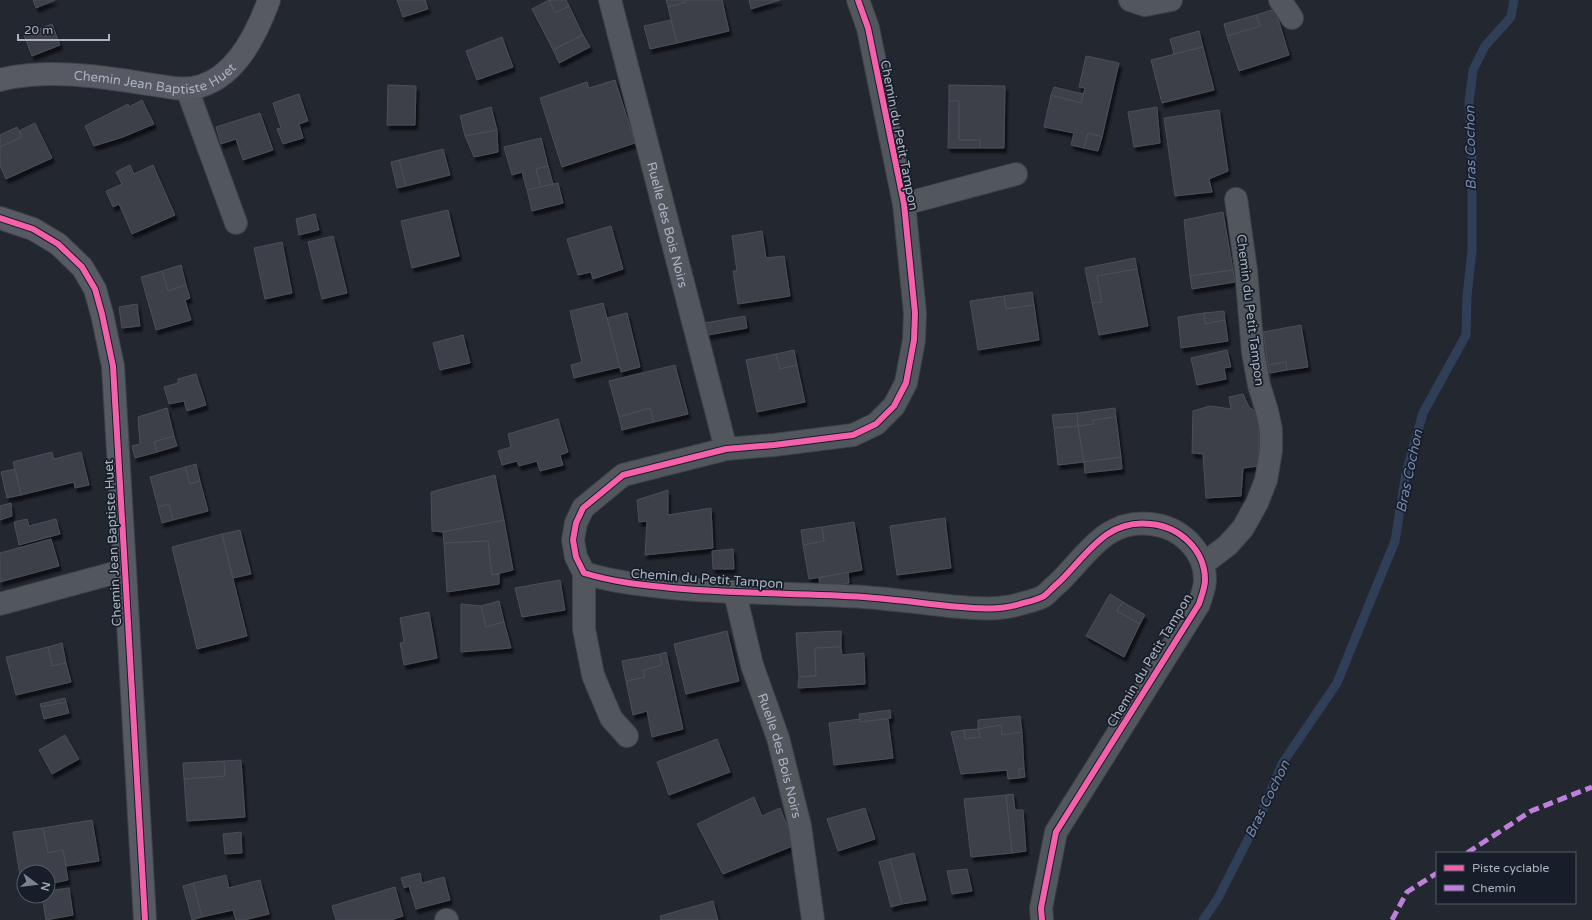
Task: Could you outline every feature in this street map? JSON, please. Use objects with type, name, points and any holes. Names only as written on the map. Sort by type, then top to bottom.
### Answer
[{"type":"street","name":"Chemin Jean Baptiste Huet","points":[[0,80],[7,77],[46,74],[90,75],[187,89],[206,84],[216,79],[232,66],[252,38],[269,0]]},
{"type":"street","name":"Ruelle des Bois Noirs","points":[[610,0],[726,449]]},
{"type":"street","name":"Chemin du Petit Tampon","points":[[858,0],[868,28],[904,204],[915,313],[914,340],[906,383],[894,406],[876,424],[853,435],[774,445],[726,449],[623,475],[583,508],[576,523],[573,540],[576,557],[584,573],[604,579],[626,583],[735,593],[864,598],[982,609],[1018,605],[1044,596],[1064,577],[1093,544],[1110,531],[1130,524],[1151,523],[1170,528],[1183,536],[1195,548],[1203,564],[1205,582],[1199,604],[1056,832],[1041,908],[1042,920]]},
{"type":"street","points":[[1130,0],[1145,5],[1171,0]]},
{"type":"street","points":[[1280,0],[1292,18]]},
{"type":"street","points":[[187,89],[236,223]]},
{"type":"street","name":"Chemin du Petit Tampon","points":[[904,204],[1016,174]]},
{"type":"street","name":"Chemin du Petit Tampon","points":[[1203,564],[1228,545],[1243,528],[1257,503],[1266,480],[1271,452],[1271,430],[1259,385],[1253,352],[1246,270],[1236,199]]},
{"type":"street","name":"Chemin Jean Baptiste Huet","points":[[0,218],[33,229],[58,244],[82,267],[95,289],[102,314],[112,366],[126,570],[144,920]]},
{"type":"street","points":[[0,604],[126,570]]},
{"type":"street","points":[[584,573],[584,629],[594,675],[610,718],[627,736]]},
{"type":"street","name":"Ruelle des Bois Noirs","points":[[735,593],[752,665],[778,738],[800,826],[813,920]]},
{"type":"building","points":[[33,0],[55,0],[36,8]]},
{"type":"building","points":[[397,0],[425,0],[428,9],[403,17]]},
{"type":"building","points":[[549,0],[566,0],[569,6],[555,13]]},
{"type":"building","points":[[549,0],[555,13],[569,6],[583,35],[553,50],[532,9]]},
{"type":"building","points":[[666,0],[686,0],[686,2],[668,7]]},
{"type":"building","points":[[686,0],[722,0],[729,31],[677,43],[668,7],[686,2]]},
{"type":"building","points":[[749,0],[780,0],[751,9]]},
{"type":"building","points":[[1275,9],[1289,55],[1239,71],[1227,36],[1260,26],[1256,15]]},
{"type":"building","points":[[1256,15],[1260,26],[1227,36],[1224,24]]},
{"type":"building","points":[[671,20],[677,43],[650,49],[644,26]]},
{"type":"building","points":[[52,24],[60,45],[32,56],[24,35]]},
{"type":"building","points":[[1199,31],[1203,47],[1174,54],[1170,39]]},
{"type":"building","points":[[583,35],[590,47],[559,63],[553,50]]},
{"type":"building","points":[[502,37],[513,67],[477,80],[466,51]]},
{"type":"building","points":[[1203,47],[1214,90],[1162,103],[1151,60]]},
{"type":"building","points":[[1086,56],[1119,63],[1102,137],[1088,133],[1084,148],[1071,145],[1074,133],[1044,127],[1051,95],[1081,103],[1085,88],[1079,87]]},
{"type":"building","points":[[615,80],[635,143],[562,167],[540,98],[587,82],[589,88]]},
{"type":"building","points":[[388,85],[416,86],[415,125],[387,125]]},
{"type":"building","points":[[949,85],[1005,86],[1004,148],[980,148],[980,140],[959,140],[959,101],[949,101]]},
{"type":"building","points":[[1054,87],[1083,94],[1081,103],[1051,95]]},
{"type":"building","points":[[299,94],[308,121],[299,124],[303,138],[283,144],[277,129],[281,128],[273,103]]},
{"type":"building","points":[[142,100],[154,124],[123,137],[94,146],[85,126],[128,104],[129,107]]},
{"type":"building","points":[[949,101],[959,101],[959,140],[980,140],[980,148],[948,148]]},
{"type":"building","points":[[491,107],[497,130],[465,136],[460,116]]},
{"type":"building","points":[[1157,107],[1160,143],[1134,147],[1128,112]]},
{"type":"building","points":[[1219,110],[1228,171],[1209,179],[1212,192],[1175,196],[1164,118]]},
{"type":"building","points":[[260,113],[273,150],[243,160],[236,139],[221,144],[216,127]]},
{"type":"building","points":[[35,123],[52,158],[6,179],[0,166],[0,147],[22,137],[19,131]]},
{"type":"building","points":[[17,127],[22,137],[0,147],[0,135]]},
{"type":"building","points":[[497,130],[498,152],[474,157],[465,136]]},
{"type":"building","points":[[1088,133],[1102,137],[1098,151],[1084,148]]},
{"type":"building","points":[[541,138],[548,166],[536,169],[541,187],[527,190],[522,172],[512,175],[504,147]]},
{"type":"building","points":[[443,149],[450,175],[406,186],[399,160]]},
{"type":"building","points":[[399,160],[406,186],[397,188],[391,162]]},
{"type":"building","points":[[130,165],[134,174],[153,165],[175,215],[132,234],[119,204],[113,207],[106,191],[122,184],[116,172]]},
{"type":"building","points":[[548,166],[553,184],[541,187],[536,169]]},
{"type":"building","points":[[558,183],[563,203],[532,211],[527,190]]},
{"type":"building","points":[[448,210],[459,256],[412,268],[401,221]]},
{"type":"building","points":[[1223,212],[1233,270],[1190,276],[1184,220]]},
{"type":"building","points":[[315,214],[319,230],[299,235],[296,219]]},
{"type":"building","points":[[611,226],[623,269],[593,279],[591,272],[578,275],[567,239]]},
{"type":"building","points":[[762,231],[766,258],[784,256],[790,296],[738,304],[733,271],[737,271],[732,236]]},
{"type":"building","points":[[333,236],[347,293],[322,299],[308,242]]},
{"type":"building","points":[[282,242],[292,293],[265,299],[254,248]]},
{"type":"building","points":[[1135,258],[1137,269],[1097,276],[1102,302],[1092,303],[1085,268]]},
{"type":"building","points":[[181,265],[186,285],[168,291],[162,271]]},
{"type":"building","points":[[1137,269],[1148,326],[1099,335],[1092,303],[1102,302],[1097,276]]},
{"type":"building","points":[[1233,270],[1235,282],[1192,289],[1190,276]]},
{"type":"building","points":[[162,271],[168,291],[186,285],[190,298],[185,300],[191,320],[156,330],[141,277]]},
{"type":"building","points":[[1032,292],[1034,305],[1006,309],[1004,296]]},
{"type":"building","points":[[1004,296],[1006,309],[1034,305],[1039,340],[978,350],[970,301]]},
{"type":"building","points":[[603,303],[620,367],[574,378],[571,365],[582,362],[570,311]]},
{"type":"building","points":[[137,304],[140,326],[122,328],[119,307]]},
{"type":"building","points":[[1224,311],[1225,320],[1205,324],[1204,313]]},
{"type":"building","points":[[627,313],[640,367],[621,372],[607,318]]},
{"type":"building","points":[[1204,313],[1205,324],[1225,320],[1228,341],[1181,348],[1178,317]]},
{"type":"building","points":[[745,316],[747,328],[708,335],[705,323]]},
{"type":"building","points":[[1301,325],[1308,367],[1287,370],[1286,362],[1268,365],[1263,332]]},
{"type":"building","points":[[463,335],[470,363],[440,370],[433,343]]},
{"type":"building","points":[[794,350],[797,365],[780,369],[776,354]]},
{"type":"building","points":[[1227,350],[1231,367],[1224,368],[1226,379],[1197,385],[1191,358]]},
{"type":"building","points":[[776,354],[780,369],[797,365],[805,402],[757,412],[746,360]]},
{"type":"building","points":[[1286,362],[1287,370],[1270,373],[1268,365]]},
{"type":"building","points":[[675,365],[688,414],[654,422],[650,408],[619,417],[609,381]]},
{"type":"building","points":[[196,374],[206,405],[187,411],[184,401],[169,404],[164,387],[178,383],[178,379]]},
{"type":"building","points":[[1243,394],[1249,407],[1259,414],[1259,466],[1243,468],[1241,496],[1206,498],[1203,454],[1192,453],[1193,411],[1210,406],[1231,409],[1229,397]]},
{"type":"building","points":[[167,408],[174,436],[154,442],[157,452],[135,458],[132,446],[140,444],[138,417]]},
{"type":"building","points":[[650,408],[654,422],[622,430],[619,417]]},
{"type":"building","points":[[1115,408],[1116,417],[1093,420],[1094,424],[1078,426],[1077,413]]},
{"type":"building","points":[[1077,413],[1078,426],[1054,428],[1052,415]]},
{"type":"building","points":[[1116,417],[1121,457],[1084,462],[1078,426],[1094,424],[1093,420]]},
{"type":"building","points":[[558,419],[568,452],[560,455],[563,465],[540,471],[537,461],[519,466],[517,461],[502,465],[498,451],[511,447],[508,434]]},
{"type":"building","points":[[1078,426],[1084,462],[1058,465],[1054,428]]},
{"type":"building","points":[[174,436],[177,446],[157,452],[154,442]]},
{"type":"building","points":[[52,452],[54,459],[81,452],[89,485],[75,488],[74,482],[21,495],[13,462]]},
{"type":"building","points":[[1121,457],[1122,469],[1085,473],[1084,462]]},
{"type":"building","points":[[196,464],[200,481],[190,484],[185,467]]},
{"type":"building","points":[[185,467],[190,484],[200,481],[208,511],[173,520],[169,504],[158,507],[150,477]]},
{"type":"building","points":[[15,469],[21,495],[7,498],[1,472]]},
{"type":"building","points":[[495,475],[504,520],[443,532],[432,531],[431,492]]},
{"type":"building","points":[[668,490],[668,515],[711,508],[713,548],[645,555],[647,521],[639,522],[637,500]]},
{"type":"building","points":[[11,503],[12,516],[0,520],[0,506]]},
{"type":"building","points":[[169,504],[173,520],[162,523],[158,507]]},
{"type":"building","points":[[945,518],[951,568],[897,575],[890,526]]},
{"type":"building","points":[[27,519],[29,526],[56,519],[60,534],[19,545],[14,522]]},
{"type":"building","points":[[504,520],[513,570],[492,575],[488,541],[444,543],[443,532]]},
{"type":"building","points":[[854,522],[862,570],[809,579],[803,545],[824,541],[822,527]]},
{"type":"building","points":[[822,527],[824,541],[803,545],[801,530]]},
{"type":"building","points":[[240,530],[251,574],[233,578],[222,534]]},
{"type":"building","points":[[222,534],[247,636],[197,649],[172,547]]},
{"type":"building","points":[[51,539],[59,566],[0,582],[0,553]]},
{"type":"building","points":[[488,541],[492,575],[499,574],[499,584],[447,592],[444,543]]},
{"type":"building","points":[[733,549],[734,569],[713,569],[712,551]]},
{"type":"building","points":[[848,572],[849,583],[820,588],[819,578]]},
{"type":"building","points":[[560,580],[565,610],[522,617],[515,588]]},
{"type":"building","points":[[1110,594],[1123,602],[1117,611],[1140,624],[1124,657],[1086,636]]},
{"type":"building","points":[[499,601],[504,622],[486,627],[481,606]]},
{"type":"building","points":[[1123,602],[1145,615],[1140,624],[1117,611]]},
{"type":"building","points":[[461,604],[481,606],[486,627],[504,622],[511,648],[461,652]]},
{"type":"building","points":[[429,612],[437,658],[404,665],[400,643],[404,642],[400,618]]},
{"type":"building","points":[[727,631],[739,681],[686,694],[674,644]]},
{"type":"building","points":[[841,631],[841,647],[815,648],[816,676],[799,677],[796,633]]},
{"type":"building","points":[[62,643],[66,663],[52,666],[48,647]]},
{"type":"building","points":[[48,647],[52,666],[66,663],[71,682],[16,695],[6,657]]},
{"type":"building","points":[[841,647],[842,655],[864,653],[865,684],[798,688],[799,677],[816,676],[815,648]]},
{"type":"building","points":[[666,652],[683,729],[652,737],[647,711],[633,715],[626,681],[645,677],[643,670],[662,665],[660,654]]},
{"type":"building","points":[[660,654],[662,665],[643,670],[645,677],[626,681],[622,661]]},
{"type":"building","points":[[65,698],[66,702],[41,707],[40,704]]},
{"type":"building","points":[[66,702],[69,713],[44,719],[41,707]]},
{"type":"building","points":[[890,710],[891,718],[860,722],[859,714]]},
{"type":"building","points":[[1020,716],[1022,732],[1002,735],[1001,725],[978,729],[978,720]]},
{"type":"building","points":[[860,719],[860,722],[888,719],[893,758],[834,765],[829,723]]},
{"type":"building","points":[[1001,725],[1002,735],[1022,732],[1024,768],[1019,769],[1019,778],[1008,779],[1007,770],[961,774],[951,732],[964,730],[965,739],[980,737],[978,729]]},
{"type":"building","points":[[978,729],[980,737],[965,739],[964,730]]},
{"type":"building","points":[[65,735],[79,759],[52,774],[39,750]]},
{"type":"building","points":[[717,739],[730,772],[669,795],[657,762]]},
{"type":"building","points":[[241,760],[245,817],[187,821],[184,779],[225,776],[224,761]]},
{"type":"building","points":[[224,761],[225,776],[184,779],[183,763]]},
{"type":"building","points":[[1024,768],[1025,777],[1019,778],[1019,769]]},
{"type":"building","points":[[1013,794],[1015,810],[1023,810],[1026,851],[1012,853],[1006,795]]},
{"type":"building","points":[[1006,795],[1012,853],[971,857],[964,799]]},
{"type":"building","points":[[754,797],[762,816],[780,808],[795,845],[723,874],[697,824]]},
{"type":"building","points":[[865,808],[875,839],[838,851],[827,819]]},
{"type":"building","points":[[92,820],[99,861],[66,866],[63,850],[48,853],[43,828]]},
{"type":"building","points":[[43,828],[48,853],[63,850],[68,880],[56,882],[56,864],[18,864],[13,832]]},
{"type":"building","points":[[241,832],[242,853],[225,854],[223,834]]},
{"type":"building","points":[[914,853],[926,900],[902,904],[890,859]]},
{"type":"building","points":[[890,859],[902,904],[891,907],[879,862]]},
{"type":"building","points":[[967,869],[972,891],[952,894],[947,871]]},
{"type":"building","points":[[420,873],[422,883],[444,877],[450,900],[416,909],[409,886],[404,888],[401,878]]},
{"type":"building","points":[[226,875],[229,888],[260,880],[269,914],[244,920],[236,920],[233,910],[202,917],[193,883]]},
{"type":"building","points":[[193,883],[202,917],[192,920],[183,886]]},
{"type":"building","points":[[395,887],[403,916],[391,920],[336,920],[332,906]]},
{"type":"building","points":[[69,888],[73,915],[46,920],[43,904],[56,904],[56,890]]},
{"type":"building","points":[[713,901],[718,920],[661,920],[660,916]]},
{"type":"waterway","name":"Bras Cochon","points":[[1203,920],[1218,898],[1262,812],[1282,764],[1337,683],[1395,541],[1406,473],[1423,413],[1466,335],[1467,296],[1472,251],[1472,157],[1469,102],[1473,70],[1485,46],[1511,17],[1514,0]]},
{"type":"marked path","points":[[1469,852],[1531,811],[1592,787]]},
{"type":"marked path","points":[[1392,920],[1407,892],[1436,874]]},
{"type":"cycle path","points":[[858,0],[868,28],[904,204],[915,313],[914,340],[906,383],[894,406],[876,424],[853,435],[774,445],[726,449],[623,475],[583,508],[576,523],[573,540],[576,557],[584,573],[617,581],[672,588],[864,597],[958,607],[1003,608],[1035,600],[1044,596],[1098,542],[1109,533],[1121,527],[1135,524],[1151,524],[1162,526],[1181,535],[1196,550],[1204,569],[1205,583],[1199,604],[1056,832],[1041,908],[1042,920]]},
{"type":"cycle path","points":[[0,218],[33,229],[58,244],[82,267],[95,289],[113,366],[145,920]]}]
